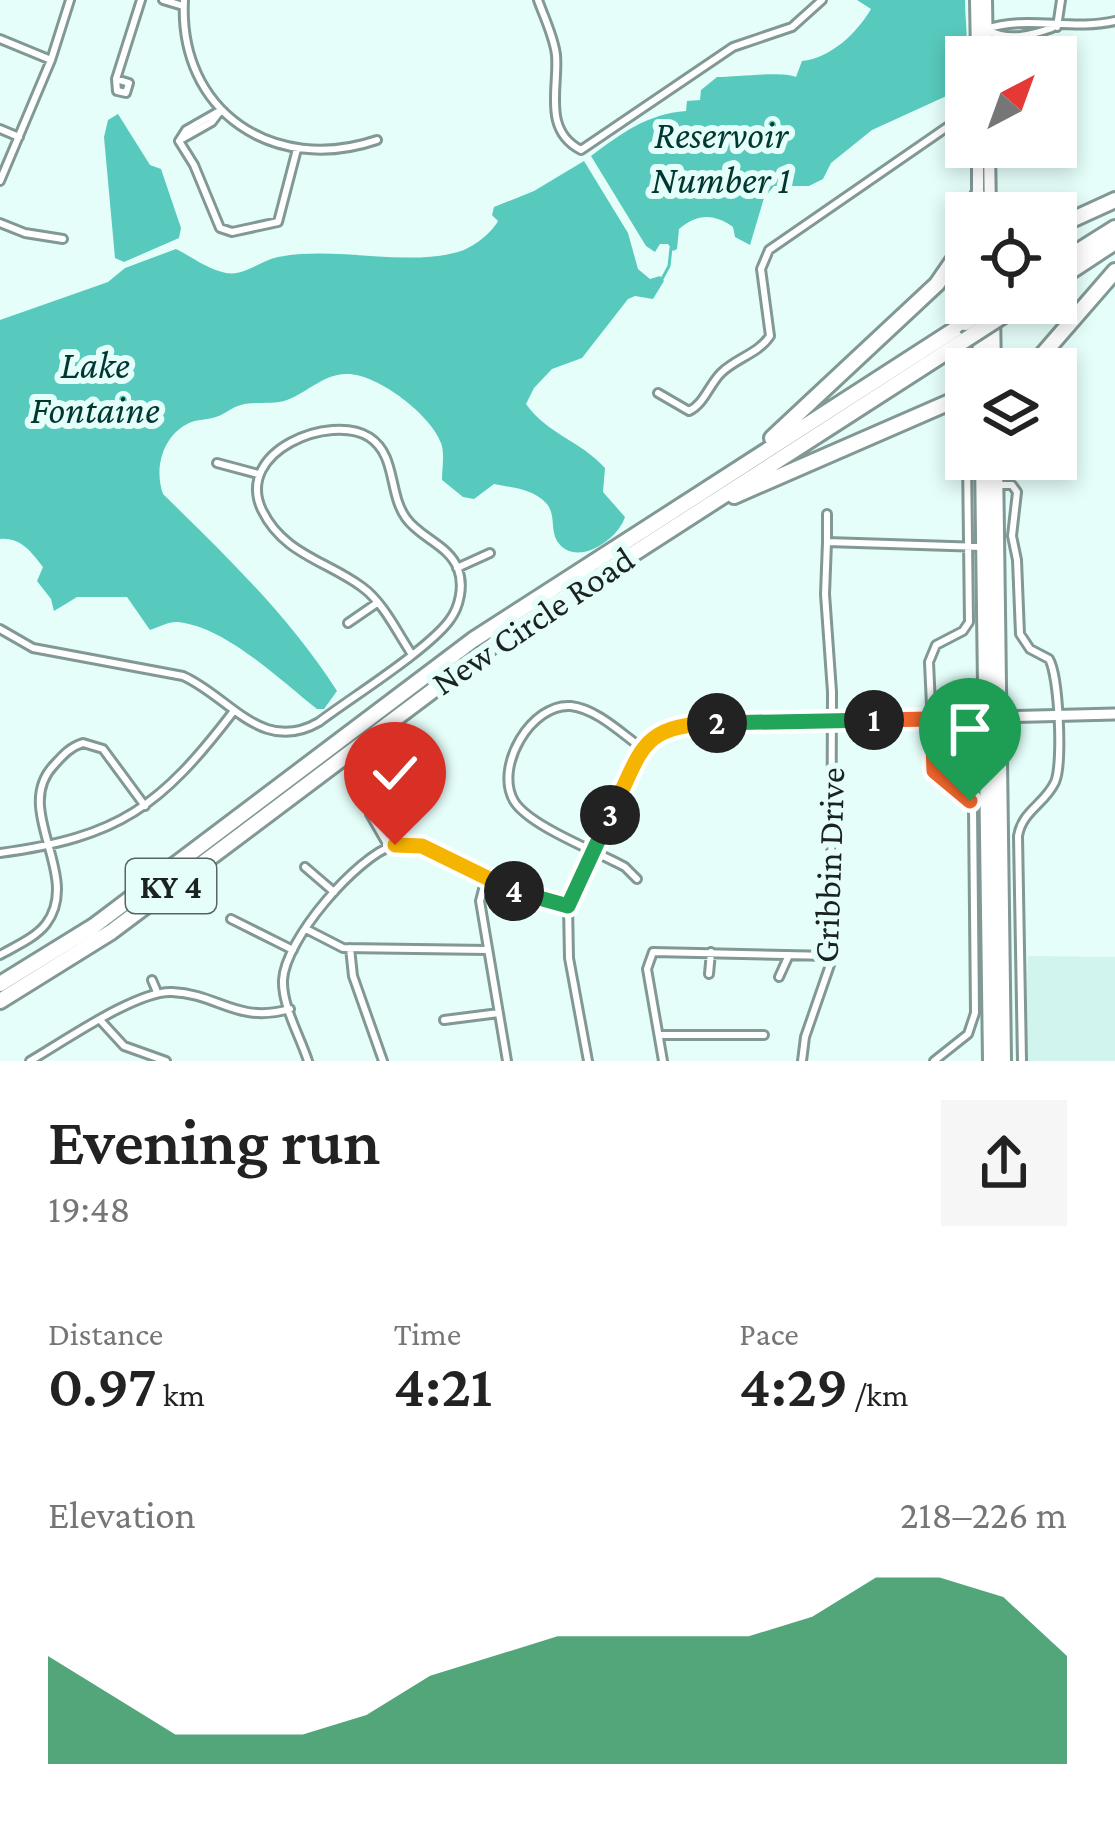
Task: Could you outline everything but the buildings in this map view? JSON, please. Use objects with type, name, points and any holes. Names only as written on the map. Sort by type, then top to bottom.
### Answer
[{"type":"highway","points":[[1077,217],[1115,200]]},
{"type":"highway","points":[[1077,252],[1115,228]]},
{"type":"highway","points":[[1077,267],[1115,242]]},
{"type":"highway","points":[[1048,348],[1115,271]]},
{"type":"highway","points":[[671,520],[779,432],[945,274]]},
{"type":"highway","name":"New Circle Road","points":[[0,1001],[111,932],[457,670],[962,324]]},
{"type":"highway","name":"New Circle Road","points":[[0,984],[94,926],[473,640],[965,340],[983,324]]},
{"type":"highway","points":[[671,520],[945,405]]},
{"type":"highway","points":[[983,480],[983,547],[1013,957],[1003,1061]]},
{"type":"highway","points":[[991,1061],[998,608],[983,547],[995,480]]},
{"type":"main road","points":[[976,0],[982,36]]},
{"type":"main road","points":[[980,36],[986,0]]},
{"type":"main road","points":[[994,717],[1115,714]]},
{"type":"street","points":[[0,182],[52,59],[70,0]]},
{"type":"street","points":[[116,79],[140,0]]},
{"type":"street","points":[[164,0],[183,3],[193,64],[221,110],[253,134],[297,149],[342,150],[377,140]]},
{"type":"street","points":[[538,0],[556,51],[552,102],[566,137],[581,150],[733,47],[792,27],[822,0]]},
{"type":"street","points":[[1057,27],[1061,0]]},
{"type":"street","points":[[981,29],[1000,36],[1021,36],[1115,21]]},
{"type":"street","points":[[0,39],[52,59]]},
{"type":"street","points":[[221,110],[212,122],[179,141],[220,228],[232,232],[278,222],[297,149]]},
{"type":"street","points":[[0,129],[19,137]]},
{"type":"street","points":[[658,393],[689,411],[698,407],[724,370],[760,349],[770,336],[760,269],[770,250],[945,129]]},
{"type":"street","points":[[0,223],[63,238]]},
{"type":"street","points":[[0,629],[33,648],[175,673],[201,685],[255,726],[273,732],[307,728],[411,653],[452,617],[460,596],[458,568],[406,519],[385,454],[365,435],[342,429],[287,444],[268,458],[258,474],[261,506],[304,556],[362,586],[411,653]]},
{"type":"street","points":[[217,463],[258,474]]},
{"type":"street","points":[[934,1061],[968,1034],[974,1023],[972,805],[934,771],[932,719],[932,650],[969,622],[983,547],[972,480]]},
{"type":"street","points":[[995,485],[1012,485],[1017,491],[1012,536],[1022,642],[1054,667],[1057,777],[1018,830],[1013,957],[1022,1061]]},
{"type":"street","name":"Gribbin Drive","points":[[802,1061],[831,956],[832,644],[825,594],[827,514]]},
{"type":"street","points":[[827,542],[983,547]]},
{"type":"street","points":[[458,568],[490,553]]},
{"type":"street","points":[[348,623],[377,603]]},
{"type":"street","points":[[998,608],[1019,610]]},
{"type":"street","points":[[637,879],[625,867],[526,814],[513,798],[509,772],[526,730],[549,710],[572,706],[593,714],[642,748]]},
{"type":"street","points":[[0,853],[49,847],[109,828],[145,806],[191,766],[234,711]]},
{"type":"street","points":[[588,1061],[569,958],[568,906],[642,748],[656,735],[680,724],[994,717]]},
{"type":"street","points":[[0,955],[39,932],[52,914],[57,884],[40,786],[50,769],[78,744],[89,743],[104,749],[145,806]]},
{"type":"street","points":[[370,814],[388,847]]},
{"type":"street","points":[[308,1061],[283,978],[293,950],[334,892],[388,847],[422,846],[532,897],[568,906]]},
{"type":"street","points":[[974,866],[991,865]]},
{"type":"street","points":[[305,867],[334,892]]},
{"type":"street","points":[[486,878],[480,901],[507,1061]]},
{"type":"street","points":[[231,919],[293,950]]},
{"type":"street","points":[[306,929],[335,946],[350,948],[488,950]]},
{"type":"street","points":[[350,948],[352,976],[383,1061]]},
{"type":"street","points":[[663,1061],[647,969],[650,956],[663,949],[831,956]]},
{"type":"street","points":[[710,974],[711,952]]},
{"type":"street","points":[[779,977],[789,955]]},
{"type":"street","points":[[152,980],[158,992]]},
{"type":"street","points":[[30,1061],[158,992],[183,993],[257,1016],[290,1009]]},
{"type":"street","points":[[445,1020],[499,1013]]},
{"type":"street","points":[[101,1021],[118,1043],[166,1061]]},
{"type":"street","points":[[659,1035],[764,1035]]},
{"type":"shaded area","points":[[1028,956],[1115,957],[1115,1061],[1024,1061]]},
{"type":"water","name":"Reservoir Number 1","points":[[857,0],[965,0],[967,36],[945,36],[945,97],[872,130],[831,163],[823,179],[809,186],[774,186],[764,198],[750,245],[735,237],[733,227],[705,217],[679,229],[673,251],[668,244],[660,244],[655,252],[646,246],[591,156],[647,120],[686,111],[687,101],[700,100],[701,90],[717,77],[796,77],[802,61],[833,50],[871,9]]},
{"type":"water","points":[[118,114],[150,165],[161,169],[181,228],[179,238],[124,262],[115,258],[104,137],[108,120]]},
{"type":"water","name":"Lake Fontaine","points":[[584,161],[628,233],[638,269],[650,279],[660,276],[664,281],[653,299],[628,299],[582,358],[552,369],[526,404],[605,468],[603,492],[625,517],[605,542],[585,552],[565,549],[555,536],[547,504],[522,490],[494,484],[474,499],[463,497],[442,480],[442,447],[426,420],[373,380],[337,375],[287,400],[241,405],[189,423],[172,436],[162,454],[163,494],[256,588],[318,664],[337,691],[324,709],[317,709],[214,633],[177,622],[150,630],[127,597],[77,597],[54,611],[37,581],[43,567],[20,543],[0,539],[0,320],[108,282],[125,268],[176,249],[226,273],[300,254],[412,258],[460,251],[479,241],[498,221],[492,215],[494,207],[534,191]]},
{"type":"waterway","points":[[662,279],[671,248]]},
{"type":"route","points":[[395,845],[422,846],[513,890],[568,906],[642,748],[662,731],[687,723],[932,719],[934,771],[970,801]]}]
